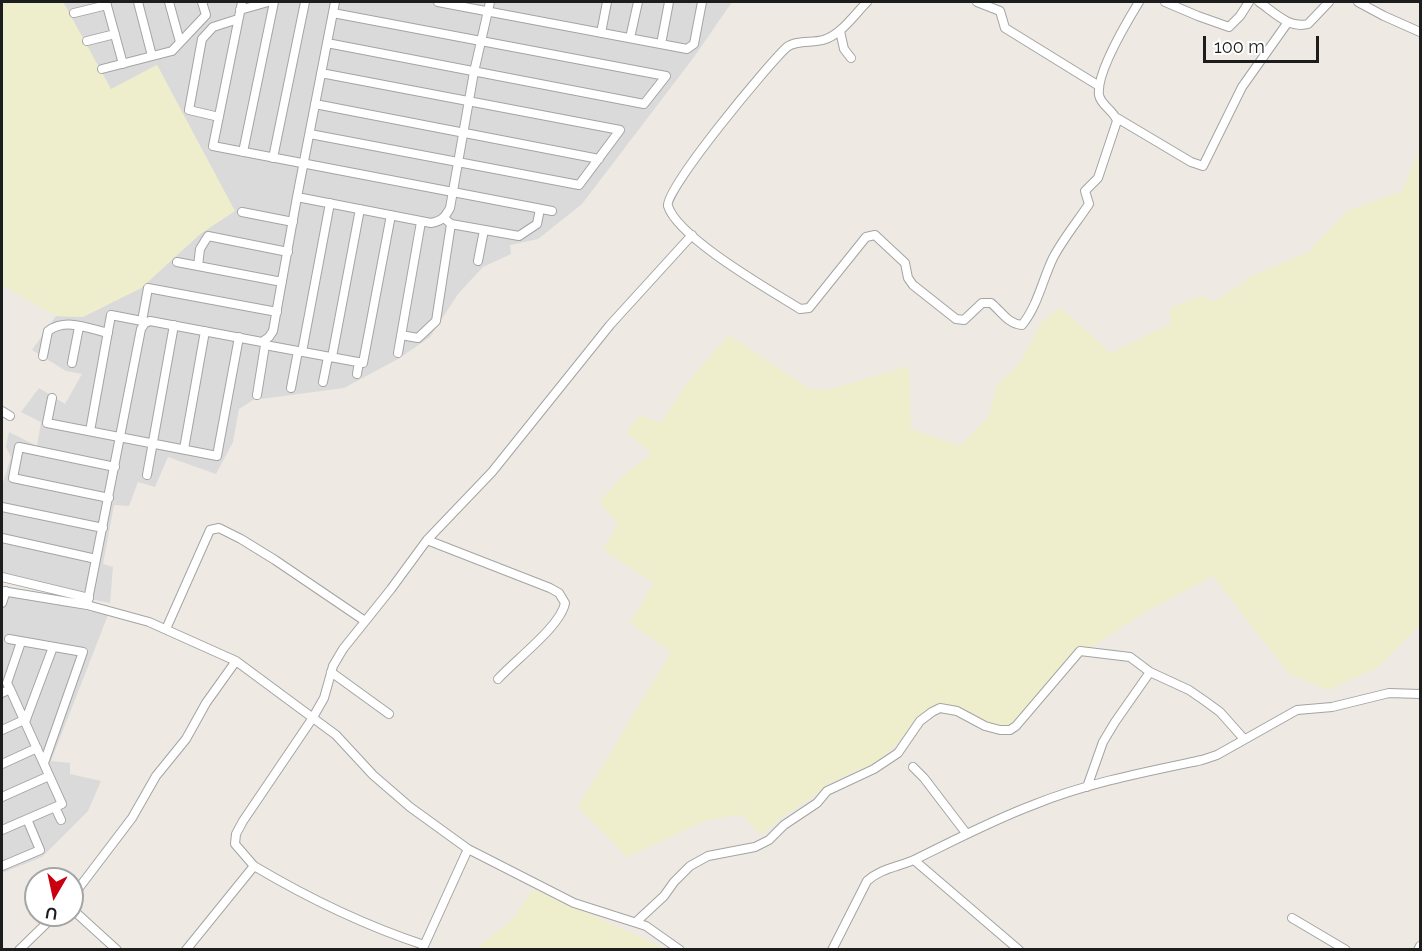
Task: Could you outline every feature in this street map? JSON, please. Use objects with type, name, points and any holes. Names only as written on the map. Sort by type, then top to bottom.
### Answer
[{"type":"street","points":[[138,2],[152,56]]},
{"type":"street","points":[[169,2],[180,42]]},
{"type":"street","points":[[102,69],[172,51],[206,15],[202,2]]},
{"type":"street","points":[[268,2],[241,6],[213,146],[552,211]]},
{"type":"street","points":[[243,152],[274,2]]},
{"type":"street","points":[[273,158],[305,2]]},
{"type":"street","points":[[257,395],[264,343],[273,331],[277,312],[335,2]]},
{"type":"street","points":[[438,2],[687,50],[694,44],[702,2]]},
{"type":"street","points":[[297,197],[421,222],[438,222],[444,218],[450,207],[474,72],[490,2]]},
{"type":"street","points":[[601,33],[607,2]]},
{"type":"street","points":[[630,38],[638,2]]},
{"type":"street","points":[[661,44],[669,2]]},
{"type":"street","points":[[867,2],[840,31],[824,40],[788,46],[753,85],[687,169],[667,202],[676,218],[716,256],[800,309],[809,308],[866,237],[871,234],[875,235],[905,263],[908,278],[913,285],[956,319],[964,320],[982,303],[991,303],[1015,324],[1022,325],[1041,292],[1056,252],[1089,204],[1085,191],[1098,178],[1117,118]]},
{"type":"street","points":[[977,2],[1000,10],[1005,28],[1100,86]]},
{"type":"street","points":[[1139,2],[1120,31],[1100,86],[1101,101],[1117,118],[1191,162],[1203,166],[1242,87],[1288,22]]},
{"type":"street","points":[[1165,2],[1229,27],[1249,2]]},
{"type":"street","points":[[1259,2],[1288,22],[1300,25],[1308,24],[1329,2]]},
{"type":"street","points":[[1358,2],[1420,32]]},
{"type":"street","points":[[74,13],[106,3],[123,64]]},
{"type":"street","points":[[327,43],[644,104],[666,76],[333,13]]},
{"type":"street","points":[[219,117],[189,110],[202,39],[213,27],[238,19]]},
{"type":"street","points":[[840,31],[844,49],[851,58]]},
{"type":"street","points":[[87,41],[115,34]]},
{"type":"street","points":[[310,134],[579,185],[620,130],[321,74]]},
{"type":"street","points":[[315,104],[599,159]]},
{"type":"street","points":[[291,388],[330,203]]},
{"type":"street","points":[[323,382],[360,209]]},
{"type":"street","points":[[444,218],[451,224],[519,236],[537,224],[540,209]]},
{"type":"street","points":[[242,212],[293,222]]},
{"type":"street","points":[[90,431],[111,315],[238,337],[300,352],[363,363],[391,215]]},
{"type":"street","points":[[398,353],[421,222]]},
{"type":"street","points":[[400,335],[418,338],[436,321],[451,224]]},
{"type":"street","points":[[478,261],[484,230]]},
{"type":"street","points":[[468,849],[423,947],[338,912],[254,866],[235,844],[236,834],[257,798],[324,698],[331,672],[343,648],[427,540],[492,472],[610,325],[692,235]]},
{"type":"street","points":[[198,266],[200,249],[208,236],[288,252]]},
{"type":"street","points":[[177,262],[282,282]]},
{"type":"street","points":[[88,602],[148,288],[277,312]]},
{"type":"street","points":[[43,356],[48,331],[56,325],[65,323],[108,333]]},
{"type":"street","points":[[147,475],[174,326]]},
{"type":"street","points":[[72,363],[79,327]]},
{"type":"street","points":[[184,449],[205,331]]},
{"type":"street","points":[[52,398],[47,423],[217,456],[238,337]]},
{"type":"street","points":[[357,374],[359,362]]},
{"type":"street","points":[[2,411],[10,416]]},
{"type":"street","points":[[109,498],[13,478],[19,447],[115,467]]},
{"type":"street","points":[[2,507],[103,528]]},
{"type":"street","points":[[166,629],[210,530],[219,528],[276,560],[365,621]]},
{"type":"street","points":[[2,538],[96,558]]},
{"type":"street","points":[[427,540],[524,576],[559,593],[565,603],[564,611],[552,628],[498,679]]},
{"type":"street","points":[[2,578],[88,602],[166,629],[236,661],[336,735],[373,775],[410,807],[468,849],[574,903],[636,922],[658,933],[680,950]]},
{"type":"street","points":[[2,603],[4,591],[88,602]]},
{"type":"street","points":[[9,639],[83,652],[44,763]]},
{"type":"street","points":[[2,830],[62,804],[7,683],[21,642]]},
{"type":"street","points":[[2,730],[25,721],[53,647]]},
{"type":"street","points":[[636,922],[664,896],[690,866],[708,856],[755,847],[769,840],[784,825],[817,803],[827,791],[874,769],[898,753],[920,721],[940,708],[957,711],[985,726],[1000,730],[1010,729],[1023,719],[1080,651],[1125,655],[1150,672],[1189,690],[1205,701],[1220,712],[1244,739]]},
{"type":"street","points":[[84,881],[132,818],[156,776],[186,739],[206,703],[236,661]]},
{"type":"street","points":[[331,672],[389,714]]},
{"type":"street","points":[[1087,787],[1103,742],[1150,672]]},
{"type":"street","points":[[2,693],[10,689]]},
{"type":"street","points":[[832,950],[867,881],[883,870],[914,860],[966,833],[1034,804],[1087,787],[1217,755],[1297,710],[1332,707],[1389,693],[1420,694]]},
{"type":"street","points":[[2,764],[37,748]]},
{"type":"street","points":[[913,767],[966,833]]},
{"type":"street","points":[[2,797],[49,776]]},
{"type":"street","points":[[55,807],[61,820]]},
{"type":"street","points":[[2,866],[40,850],[27,819]]},
{"type":"street","points":[[914,860],[1019,950]]},
{"type":"street","points":[[186,950],[254,866]]},
{"type":"street","points":[[1292,918],[1346,950]]},
{"type":"street","points":[[84,920],[117,950]]},
{"type":"street","points":[[19,950],[43,927]]},
{"type":"shaded area","points":[[63,2],[732,2],[694,57],[582,204],[538,239],[510,245],[511,254],[483,267],[458,294],[430,337],[398,359],[344,388],[253,400],[239,409],[233,442],[216,474],[168,457],[155,487],[138,482],[129,506],[114,505],[103,564],[113,567],[110,603],[2,581],[2,486],[11,457],[6,447],[9,432],[37,446],[41,422],[21,412],[39,388],[65,404],[82,374],[66,371],[32,350],[56,316],[83,317],[141,288],[200,234],[234,211],[157,65],[111,90]]},
{"type":"shaded area","points":[[2,593],[108,615],[51,761],[70,763],[70,774],[101,781],[88,811],[42,857],[2,873]]},
{"type":"green space","points":[[2,2],[63,2],[111,89],[157,65],[235,211],[200,234],[141,288],[82,317],[56,316],[2,285]]},
{"type":"green space","points":[[1420,149],[1420,625],[1377,668],[1328,690],[1289,674],[1213,576],[1142,614],[1086,651],[1016,726],[1000,730],[947,709],[923,711],[897,744],[877,762],[829,783],[761,835],[742,815],[707,820],[627,857],[578,807],[671,652],[630,623],[654,583],[603,550],[618,523],[599,502],[625,474],[652,453],[626,433],[640,415],[661,423],[687,383],[729,335],[808,388],[828,390],[909,366],[911,429],[960,446],[989,416],[997,385],[1021,361],[1041,322],[1061,308],[1111,353],[1170,324],[1170,308],[1201,296],[1214,302],[1254,275],[1308,252],[1347,211],[1402,191]]},
{"type":"green space","points":[[533,889],[667,949],[480,949],[480,945],[513,919]]}]
